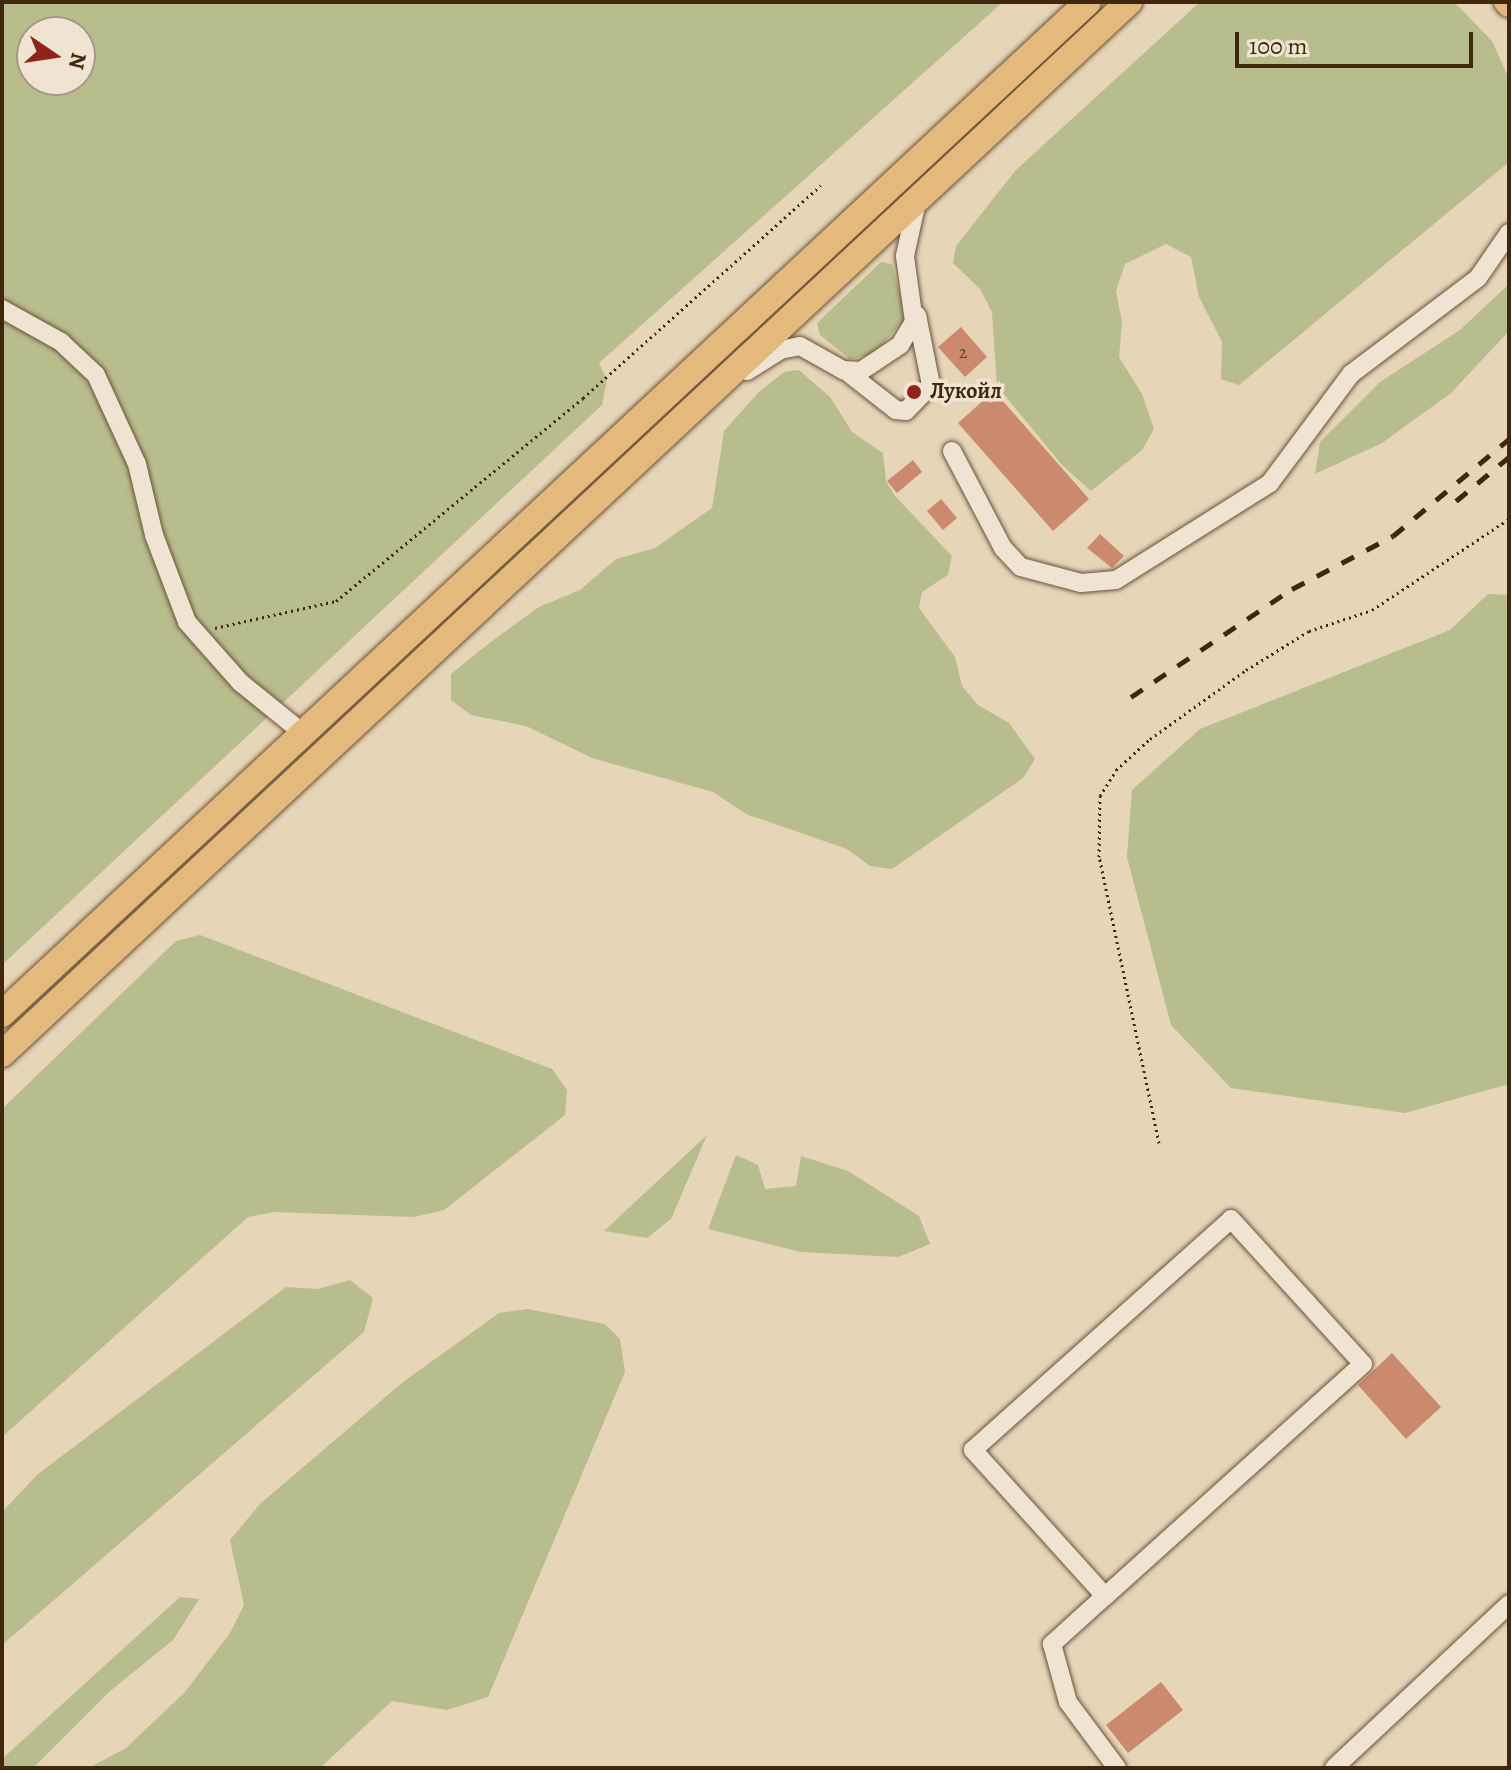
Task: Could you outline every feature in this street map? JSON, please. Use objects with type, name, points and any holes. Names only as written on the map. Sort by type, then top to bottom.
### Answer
[{"type":"highway","points":[[2,1014],[1088,2]]},
{"type":"highway","points":[[2,1054],[1129,2]]},
{"type":"lane","points":[[688,411],[787,347],[816,351],[896,410],[906,411],[931,385],[905,256],[918,200]]},
{"type":"lane","points":[[952,451],[1003,548],[1021,567],[1081,583],[1116,580],[1270,483],[1351,374],[1478,278],[1509,233]]},
{"type":"lane","points":[[843,370],[869,369],[900,345],[912,328],[915,308]]},
{"type":"lane","points":[[2,309],[61,342],[104,388],[137,464],[169,579],[196,633],[241,683],[303,733]]},
{"type":"lane","points":[[1105,1596],[973,1450],[1231,1219],[1363,1364],[1052,1644],[1068,1702],[1117,1768]]},
{"type":"lane","points":[[1334,1768],[1509,1604]]},
{"type":"path","points":[[196,633],[336,601],[583,398],[821,185]]},
{"type":"path","points":[[1159,1143],[1099,857],[1100,796],[1116,770],[1150,739],[1246,670],[1309,631],[1372,610],[1509,519]]},
{"type":"green space","points":[[2,2],[1003,2],[599,363],[607,380],[602,405],[2,965]]},
{"type":"green space","points":[[1200,2],[1454,2],[1492,41],[1509,79],[1509,162],[1239,385],[1221,379],[1222,342],[1199,297],[1191,257],[1166,244],[1125,264],[1116,291],[1122,322],[1119,357],[1142,394],[1154,429],[1142,450],[1091,491],[1062,465],[997,386],[992,312],[980,289],[953,263],[956,246],[1015,171]]},
{"type":"green space","points":[[881,262],[892,264],[906,318],[873,355],[850,359],[820,335],[817,323]]},
{"type":"green space","points":[[1509,284],[1509,331],[1451,393],[1382,443],[1315,474],[1320,442],[1380,382],[1460,330]]},
{"type":"green space","points":[[799,370],[830,397],[852,432],[883,453],[886,481],[895,496],[952,556],[948,575],[922,592],[919,608],[955,657],[962,686],[978,705],[1009,723],[1035,759],[1023,778],[892,869],[870,866],[847,849],[746,814],[713,792],[592,758],[526,726],[471,715],[451,700],[451,674],[488,644],[539,607],[580,590],[616,559],[655,548],[712,508],[724,431],[758,393],[784,372]]},
{"type":"green space","points":[[1488,594],[1509,595],[1509,1084],[1405,1113],[1231,1088],[1171,1025],[1127,857],[1132,790],[1200,729],[1450,630]]},
{"type":"green space","points":[[200,935],[552,1069],[567,1090],[565,1115],[444,1210],[413,1217],[274,1212],[248,1217],[2,1437],[2,1109],[176,941]]},
{"type":"green space","points":[[707,1135],[671,1219],[647,1238],[604,1231]]},
{"type":"green space","points":[[736,1155],[758,1165],[765,1189],[796,1186],[801,1156],[848,1171],[919,1216],[930,1244],[898,1257],[801,1252],[708,1229]]},
{"type":"green space","points":[[350,1280],[373,1298],[364,1332],[2,1645],[2,1512],[38,1474],[286,1287],[318,1289]]},
{"type":"green space","points":[[528,1309],[605,1324],[620,1339],[625,1372],[488,1697],[447,1710],[392,1701],[320,1768],[89,1768],[126,1748],[185,1692],[230,1633],[244,1605],[230,1540],[260,1504],[403,1382],[499,1313]]},
{"type":"green space","points":[[180,1597],[199,1599],[173,1640],[109,1692],[33,1768],[2,1768],[2,1759]]},
{"type":"building","points":[[961,327],[987,357],[965,377],[938,347]]},
{"type":"building","points":[[994,391],[1089,499],[1053,531],[958,423]]},
{"type":"building","points":[[913,460],[922,472],[897,493],[887,481]]},
{"type":"building","points":[[941,499],[957,518],[943,530],[927,511]]},
{"type":"building","points":[[1100,534],[1124,556],[1112,568],[1087,548]]},
{"type":"building","points":[[1392,1353],[1441,1407],[1406,1439],[1358,1385]]},
{"type":"building","points":[[1161,1682],[1183,1710],[1128,1753],[1106,1725]]},
{"type":"railway","points":[[1131,697],[1292,589],[1393,536],[1509,439]]},
{"type":"railway","points":[[1456,501],[1509,457]]},
{"type":"place","name":"Лукойл","points":[[914,392]]}]
